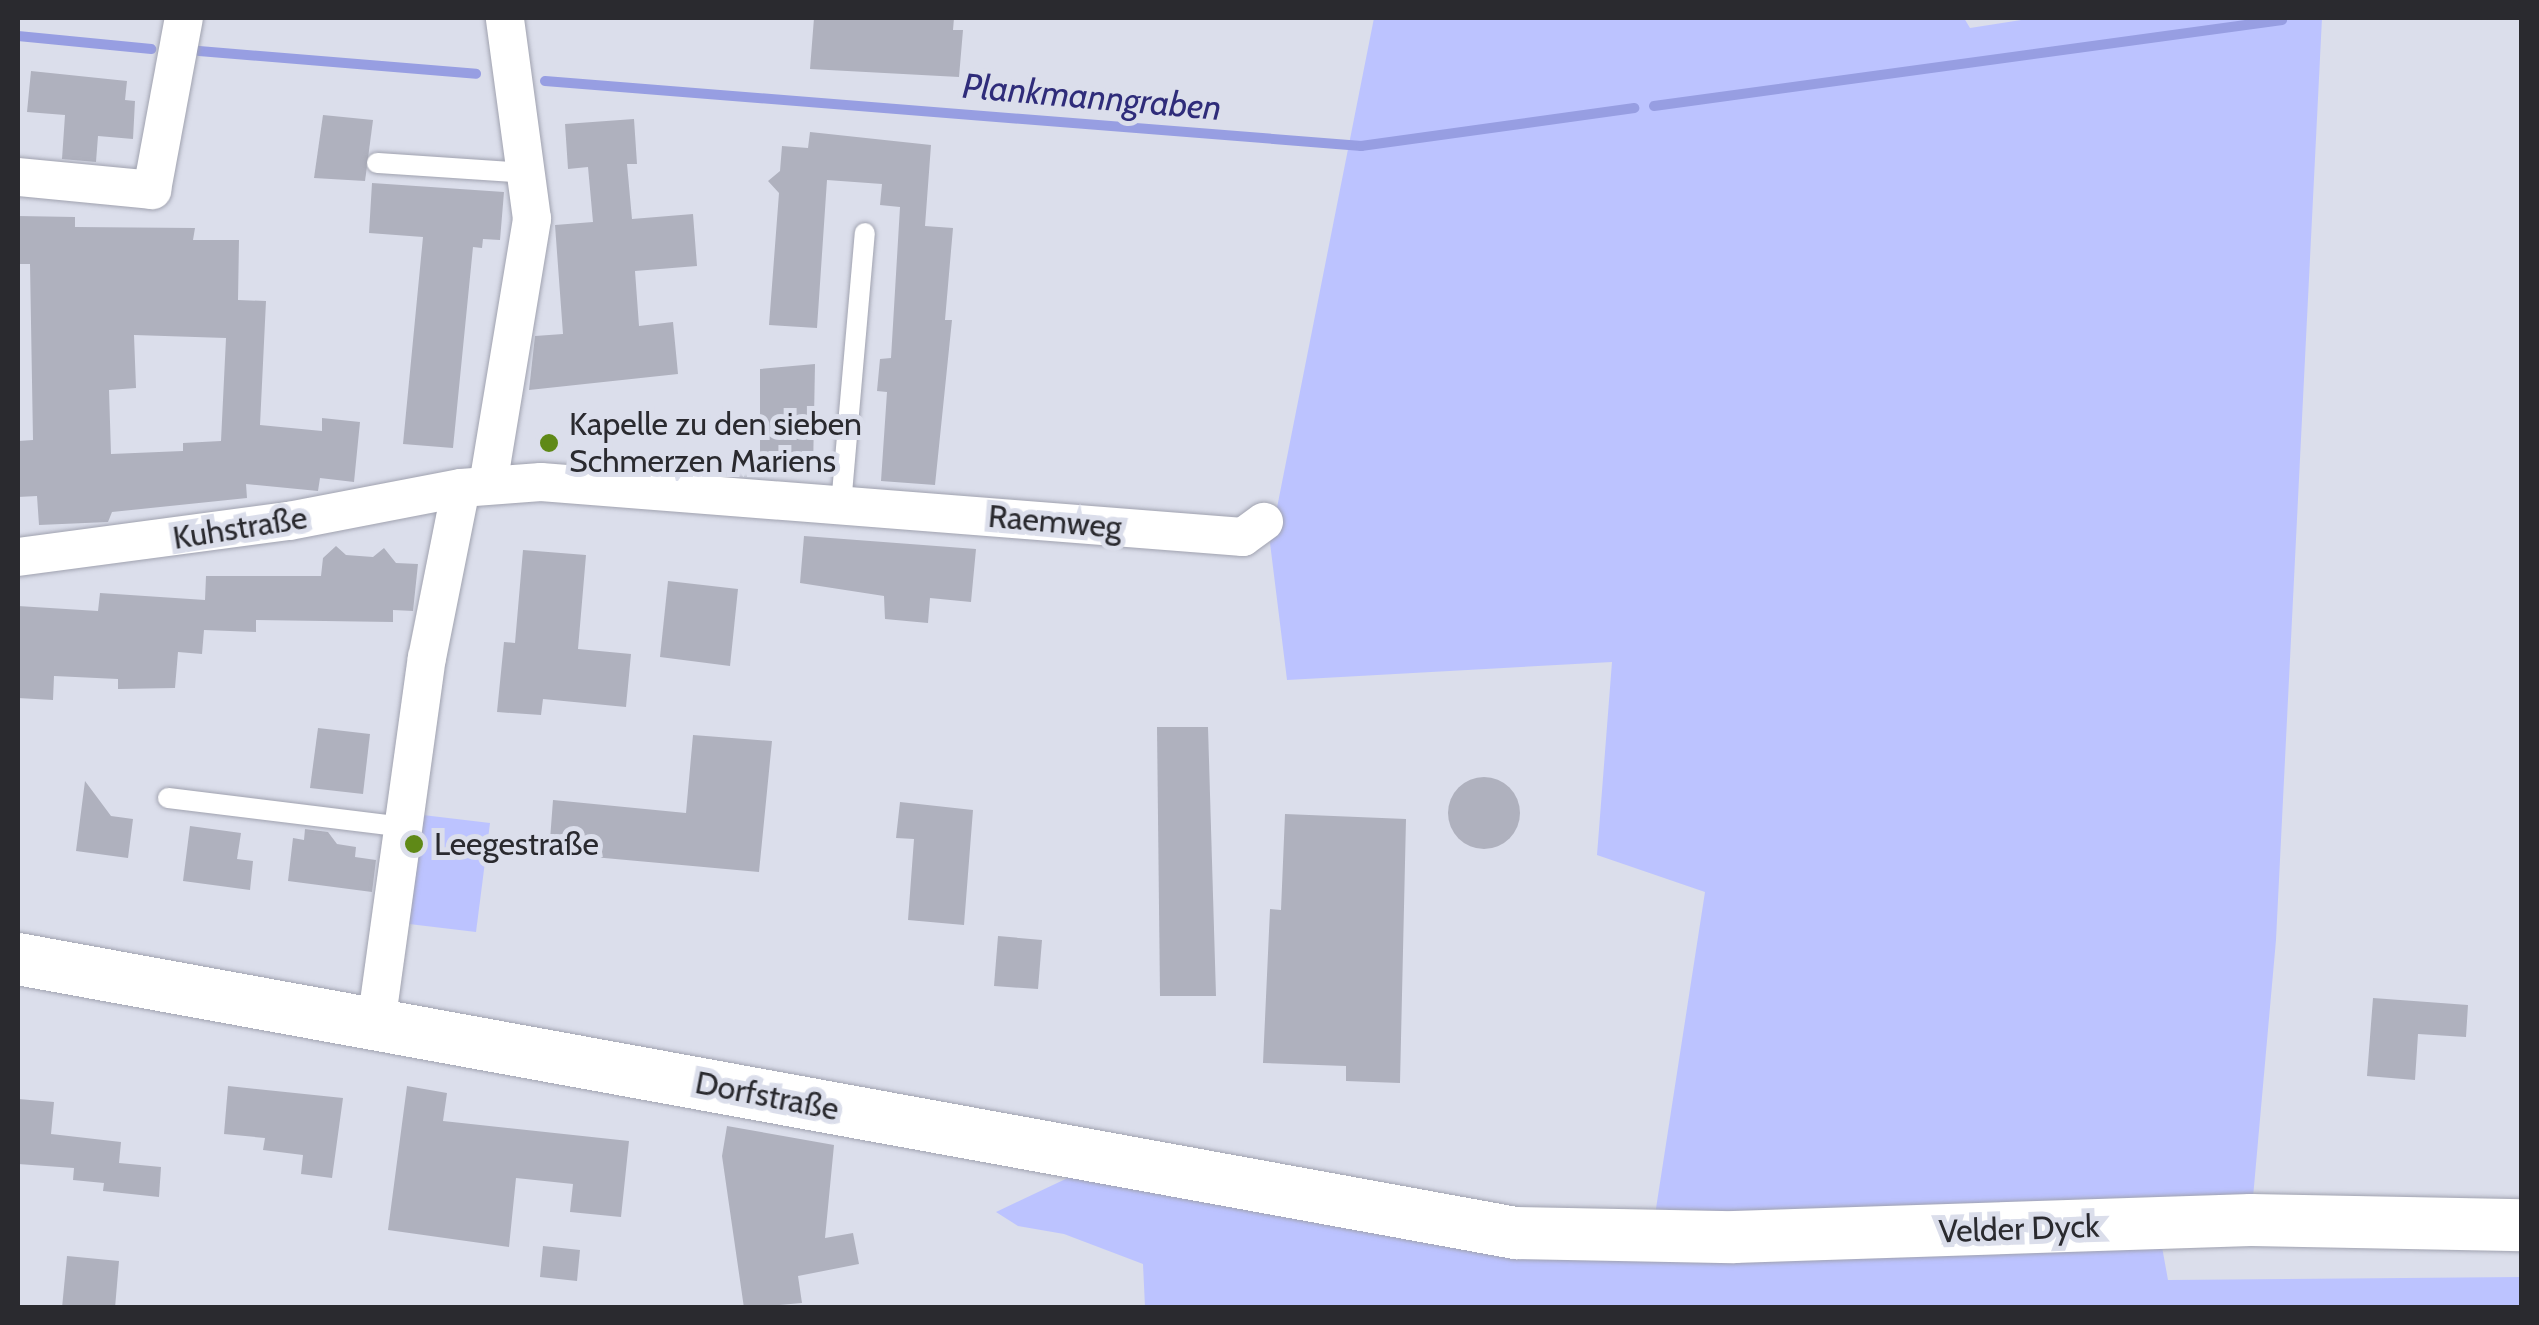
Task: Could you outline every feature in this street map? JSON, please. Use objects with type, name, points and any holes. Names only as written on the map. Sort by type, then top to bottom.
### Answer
[{"type":"main road","name":"Dorfstraße","points":[[18,958],[1516,1232]]},
{"type":"main road","name":"Velder Dyck","points":[[1516,1232],[1734,1237],[2251,1220],[2522,1226]]},
{"type":"street","points":[[18,177],[152,190],[184,18]]},
{"type":"street","points":[[376,1024],[403,827],[532,218],[505,18]]},
{"type":"street","name":"Raemweg","points":[[475,486],[541,482],[1243,537],[1264,522]]},
{"type":"street","name":"Kuhstraße","points":[[18,557],[289,521],[475,486]]},
{"type":"lane","points":[[377,163],[527,173]]},
{"type":"lane","points":[[840,504],[864,233]]},
{"type":"lane","points":[[168,798],[403,827]]},
{"type":"shaded area","points":[[1374,18],[1964,18],[1970,28],[2034,18],[2322,18],[2276,940],[2251,1220],[2157,1219],[2168,1280],[2521,1277],[2521,1307],[1145,1307],[1143,1264],[1064,1234],[1018,1226],[996,1212],[1131,1148],[1512,1211],[1655,1215],[1705,892],[1597,855],[1612,662],[1287,680],[1270,543]]},
{"type":"shaded area","points":[[423,815],[490,823],[476,932],[409,924]]},
{"type":"building","points":[[814,18],[954,18],[953,30],[963,30],[959,77],[810,69]]},
{"type":"building","points":[[31,71],[127,81],[125,100],[135,101],[133,139],[98,136],[96,162],[62,159],[65,115],[27,112]]},
{"type":"building","points":[[323,115],[373,120],[365,181],[314,178]]},
{"type":"building","points":[[634,119],[637,164],[627,164],[632,219],[693,214],[697,266],[635,271],[639,326],[673,322],[678,374],[529,390],[535,336],[563,334],[555,225],[593,222],[588,167],[568,169],[565,124]]},
{"type":"building","points":[[810,132],[931,145],[925,226],[953,228],[945,320],[952,320],[935,485],[881,481],[887,392],[877,391],[880,359],[891,358],[900,207],[880,205],[882,184],[827,180],[817,328],[769,325],[779,193],[768,181],[780,171],[782,146],[808,148]]},
{"type":"building","points":[[372,183],[504,192],[500,240],[483,239],[482,248],[473,247],[453,448],[403,444],[423,237],[369,233]]},
{"type":"building","points":[[18,216],[75,217],[75,227],[195,228],[193,240],[239,240],[238,300],[266,301],[260,425],[322,431],[322,418],[360,422],[354,482],[320,478],[318,491],[246,484],[247,498],[112,512],[108,522],[39,525],[37,496],[18,497],[18,441],[33,440],[30,264],[18,264]],"holes":[[[134,335],[226,338],[221,441],[183,443],[183,451],[111,454],[109,390],[136,388]]]},
{"type":"building","points":[[815,364],[813,471],[760,466],[760,369]]},
{"type":"building","points":[[804,536],[976,549],[971,602],[930,598],[928,623],[885,619],[884,596],[800,583]]},
{"type":"building","points":[[336,546],[346,555],[373,557],[384,548],[396,563],[418,564],[413,611],[393,610],[393,622],[256,620],[256,632],[204,630],[202,654],[178,652],[175,688],[118,689],[118,679],[54,676],[53,700],[18,698],[18,606],[98,611],[100,593],[205,600],[206,576],[321,576],[323,558]]},
{"type":"building","points":[[523,550],[586,555],[578,649],[631,654],[626,707],[543,699],[541,715],[497,712],[504,642],[515,643]]},
{"type":"building","points":[[668,581],[738,589],[730,666],[660,657]]},
{"type":"building","points":[[1157,727],[1208,727],[1216,996],[1160,996]]},
{"type":"building","points":[[318,728],[370,734],[363,794],[310,788]]},
{"type":"building","points":[[693,735],[772,741],[759,872],[549,853],[553,800],[686,813]]},
{"type":"building","points":[[1484,777],[1498,779],[1510,787],[1518,799],[1518,827],[1510,839],[1498,847],[1484,849],[1470,847],[1458,839],[1450,827],[1448,813],[1450,799],[1458,787],[1470,779]]},
{"type":"building","points":[[85,781],[111,816],[133,819],[128,858],[76,851]]},
{"type":"building","points":[[900,802],[973,810],[964,925],[908,920],[914,839],[896,838]]},
{"type":"building","points":[[1285,814],[1406,819],[1400,1083],[1346,1081],[1346,1066],[1263,1063],[1270,909],[1281,910]]},
{"type":"building","points":[[190,826],[241,833],[237,859],[253,861],[250,890],[183,881]]},
{"type":"building","points":[[305,829],[328,832],[337,844],[356,847],[355,857],[376,860],[372,892],[288,881],[293,838],[304,840]]},
{"type":"building","points":[[998,936],[1042,940],[1038,989],[994,986]]},
{"type":"building","points":[[2373,998],[2468,1005],[2466,1037],[2418,1034],[2415,1080],[2367,1076]]},
{"type":"building","points":[[228,1086],[343,1098],[332,1178],[301,1174],[303,1155],[263,1150],[265,1138],[224,1134]]},
{"type":"building","points":[[407,1086],[447,1093],[443,1121],[629,1141],[621,1217],[570,1212],[573,1184],[516,1178],[509,1247],[388,1230]]},
{"type":"building","points":[[18,1099],[54,1102],[51,1134],[121,1142],[119,1163],[161,1167],[159,1197],[103,1191],[104,1183],[73,1180],[74,1168],[18,1164]]},
{"type":"building","points":[[727,1126],[834,1145],[825,1238],[853,1233],[859,1264],[798,1276],[802,1303],[744,1308],[722,1156]]},
{"type":"building","points":[[543,1246],[580,1250],[577,1281],[540,1277]]},
{"type":"building","points":[[67,1256],[119,1261],[115,1308],[62,1308]]},
{"type":"waterway","name":"Plankmanngraben","points":[[1654,106],[2282,20]]},
{"type":"waterway","name":"Plankmanngraben","points":[[18,36],[151,49]]},
{"type":"waterway","name":"Plankmanngraben","points":[[199,51],[476,74]]},
{"type":"waterway","name":"Plankmanngraben","points":[[545,81],[1361,146],[1634,108]]},
{"type":"place","name":"Kapelle zu den sieben Schmerzen Mariens","points":[[549,443]]},
{"type":"place","name":"Leegestraße","points":[[414,844]]}]
